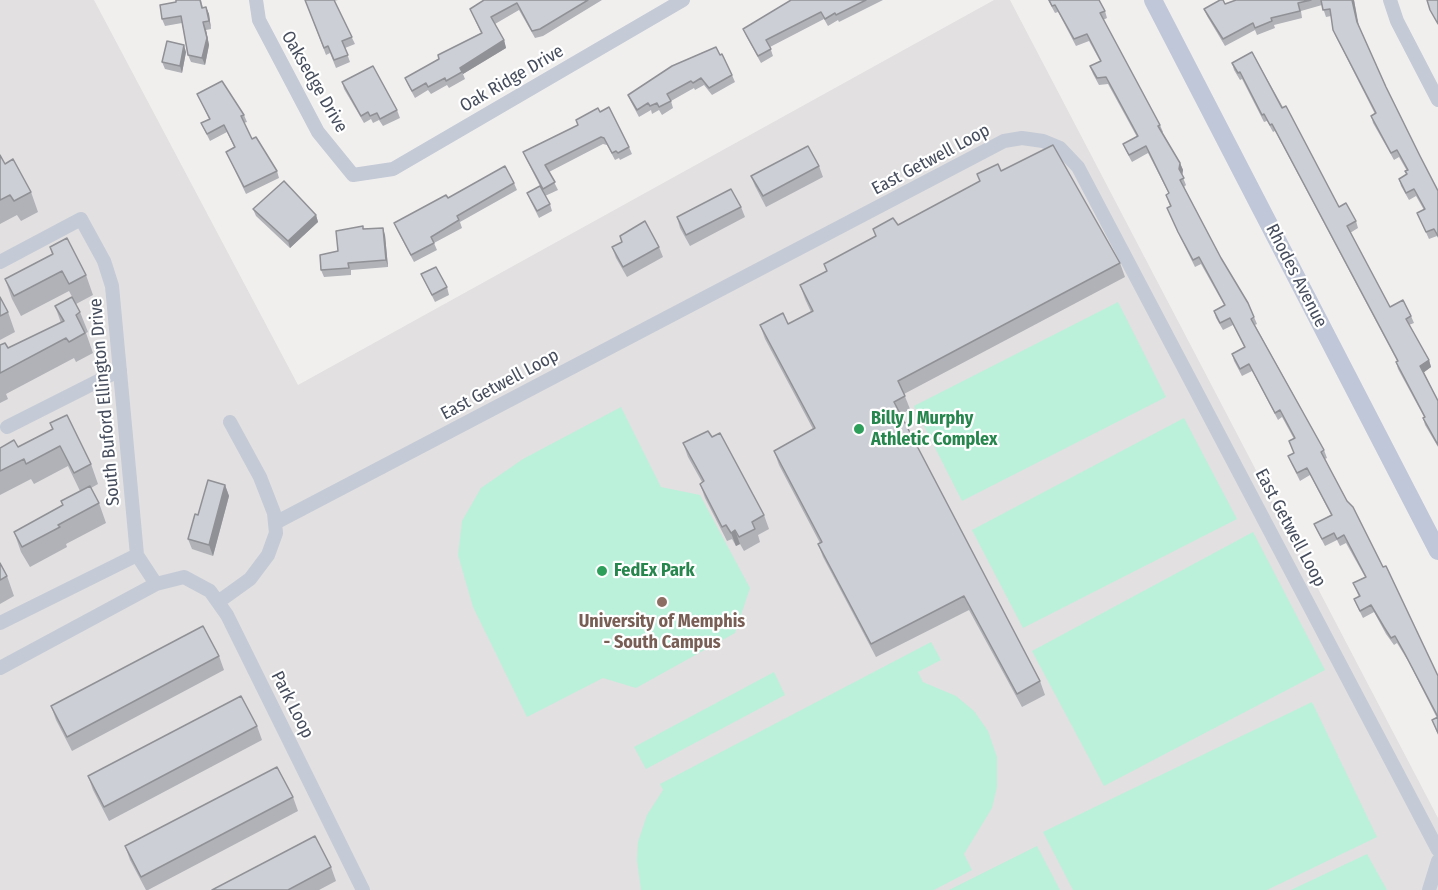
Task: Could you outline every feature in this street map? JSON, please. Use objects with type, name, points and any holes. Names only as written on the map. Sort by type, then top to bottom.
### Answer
[{"type":"main road","name":"Rhodes Avenue","points":[[1153,0],[1438,551]]},
{"type":"street","name":"Oaksedge Drive","points":[[256,0],[258,20],[318,132],[353,176]]},
{"type":"street","name":"Oak Ridge Drive","points":[[353,176],[393,169],[684,0]]},
{"type":"street","points":[[1390,0],[1397,21],[1438,100]]},
{"type":"street","name":"East Getwell Loop","points":[[275,523],[1004,141],[1022,138],[1043,141],[1060,148],[1078,167],[1438,850]]},
{"type":"street","name":"South Buford Ellington Drive","points":[[0,262],[81,219],[104,261],[112,286],[137,555],[156,584]]},
{"type":"street","points":[[7,427],[120,370]]},
{"type":"street","points":[[218,602],[250,579],[268,555],[276,533],[260,477],[230,422]]},
{"type":"street","points":[[0,623],[137,555]]},
{"type":"street","name":"Park Loop","points":[[156,584],[183,577],[210,591],[227,615],[363,890]]},
{"type":"street","points":[[0,668],[156,584]]},
{"type":"street","points":[[1429,890],[1438,861]]},
{"type":"shaded area","name":"University of Memphis - South Campus","points":[[0,0],[94,0],[298,385],[994,0],[1010,0],[1438,818],[1438,890],[0,890]]},
{"type":"green space","points":[[1118,302],[1166,397],[962,501],[914,406]]},
{"type":"green space","name":"FedEx Park","points":[[621,407],[661,487],[700,495],[750,588],[735,633],[636,688],[603,678],[527,717],[473,607],[458,555],[462,521],[481,488],[523,459]]},
{"type":"green space","points":[[1184,418],[1237,519],[1023,628],[972,530]]},
{"type":"green space","points":[[1253,532],[1325,670],[1104,786],[1032,651]]},
{"type":"green space","points":[[931,642],[941,660],[918,672],[923,682],[956,696],[974,711],[988,731],[997,757],[997,787],[992,808],[964,854],[972,870],[934,890],[641,890],[637,860],[638,842],[647,815],[663,790],[660,784]]},
{"type":"green space","points":[[774,672],[785,695],[646,769],[634,747]]},
{"type":"green space","points":[[1312,702],[1377,837],[1267,890],[1073,890],[1043,832]]},
{"type":"green space","points":[[1037,846],[1060,890],[949,890]]},
{"type":"green space","points":[[1367,854],[1387,890],[1291,890]]},
{"type":"building","points":[[176,0],[200,0],[202,8],[206,7],[209,21],[203,22],[207,38],[202,58],[188,55],[181,16],[162,19],[160,5],[176,2]]},
{"type":"building","points":[[305,0],[334,0],[352,37],[342,41],[348,55],[334,60],[328,46],[324,48]]},
{"type":"building","points":[[484,0],[588,0],[540,29],[532,31],[517,3],[491,17],[504,40],[460,68],[462,72],[446,81],[445,78],[428,87],[426,83],[412,91],[405,78],[439,59],[438,55],[482,33],[470,9]]},
{"type":"building","points":[[791,0],[866,0],[825,19],[821,12],[766,40],[771,49],[758,56],[743,29]]},
{"type":"building","points":[[1049,0],[1099,0],[1105,11],[1100,13],[1160,125],[1158,126],[1180,163],[1179,169],[1184,178],[1180,180],[1221,258],[1248,303],[1254,317],[1251,319],[1324,450],[1321,452],[1347,501],[1353,507],[1383,567],[1386,566],[1438,676],[1438,717],[1395,636],[1391,638],[1371,605],[1360,611],[1354,599],[1360,596],[1353,583],[1366,577],[1344,535],[1337,539],[1334,533],[1322,539],[1314,524],[1332,515],[1307,468],[1297,473],[1288,456],[1294,453],[1289,441],[1295,438],[1280,410],[1275,413],[1249,364],[1240,369],[1232,354],[1245,347],[1230,318],[1220,323],[1214,311],[1225,305],[1199,257],[1193,260],[1178,232],[1167,208],[1171,206],[1166,195],[1169,193],[1146,146],[1129,155],[1123,144],[1138,136],[1106,77],[1097,78],[1090,66],[1101,61],[1087,34],[1074,39],[1055,5],[1052,6]]},
{"type":"building","points":[[1223,0],[1225,4],[1236,0],[1311,0],[1298,3],[1300,11],[1271,18],[1272,21],[1255,28],[1253,23],[1223,39],[1204,9]]},
{"type":"building","points":[[1321,0],[1352,0],[1357,22],[1386,87],[1438,191],[1438,236],[1434,229],[1426,232],[1417,213],[1425,209],[1414,189],[1406,193],[1399,179],[1407,174],[1405,171],[1408,170],[1397,150],[1391,153],[1371,116],[1376,113],[1333,30],[1330,9],[1323,10]]},
{"type":"building","points":[[1427,0],[1438,0],[1438,24],[1430,10]]},
{"type":"building","points":[[167,41],[184,45],[180,66],[162,62]]},
{"type":"building","points":[[716,47],[732,75],[709,88],[701,78],[693,83],[691,81],[667,94],[671,101],[659,107],[657,103],[650,106],[648,103],[637,110],[628,95],[672,66]]},
{"type":"building","points":[[1252,52],[1282,108],[1286,106],[1339,207],[1346,203],[1356,221],[1347,226],[1390,307],[1403,300],[1411,316],[1406,319],[1429,360],[1420,366],[1438,401],[1438,445],[1396,362],[1398,361],[1272,124],[1270,125],[1264,114],[1262,115],[1240,72],[1238,73],[1232,63]]},
{"type":"building","points":[[373,66],[397,110],[380,119],[377,113],[370,116],[368,112],[361,116],[342,82]]},
{"type":"building","points":[[222,81],[244,115],[241,116],[252,139],[256,137],[277,171],[244,187],[226,152],[235,147],[224,125],[207,134],[201,123],[210,119],[197,94]]},
{"type":"building","points":[[609,107],[629,147],[618,153],[616,151],[612,153],[604,138],[601,137],[545,165],[555,182],[543,189],[523,152],[578,125],[576,120],[598,108],[600,112]]},
{"type":"building","name":"Billy J Murphy Athletic Complex","points":[[1053,145],[1120,263],[898,381],[905,396],[894,402],[1040,681],[1017,694],[964,596],[871,644],[818,544],[822,542],[774,451],[815,428],[760,325],[783,313],[788,324],[813,311],[800,285],[827,271],[824,264],[876,236],[873,229],[893,218],[898,225],[980,181],[977,174],[998,164],[1001,171]]},
{"type":"building","points":[[808,146],[819,166],[763,196],[751,176]]},
{"type":"building","points":[[0,155],[5,164],[13,159],[31,192],[14,201],[10,195],[0,200]]},
{"type":"building","points":[[505,166],[514,183],[457,216],[459,220],[431,237],[434,243],[411,255],[394,223],[446,195],[448,198]]},
{"type":"building","points":[[284,181],[316,215],[288,241],[253,209]]},
{"type":"building","points":[[540,186],[550,204],[537,211],[527,193]]},
{"type":"building","points":[[731,189],[741,207],[686,235],[677,217]]},
{"type":"building","points":[[645,221],[659,247],[623,267],[612,247],[622,242],[620,236]]},
{"type":"building","points":[[363,226],[363,229],[383,228],[386,260],[348,263],[349,268],[321,270],[320,255],[338,251],[336,231]]},
{"type":"building","points":[[67,238],[86,275],[69,284],[62,271],[14,296],[5,279],[53,254],[50,247]]},
{"type":"building","points":[[436,267],[447,287],[432,295],[421,274]]},
{"type":"building","points":[[0,297],[8,312],[0,316]]},
{"type":"building","points":[[72,297],[80,312],[76,315],[85,333],[69,342],[66,338],[0,373],[0,345],[5,343],[8,348],[64,321],[55,306]]},
{"type":"building","points":[[67,415],[91,464],[74,473],[60,446],[26,464],[24,459],[0,471],[0,448],[14,440],[18,447],[53,429],[50,423]]},
{"type":"building","points":[[708,431],[712,437],[720,433],[764,515],[752,522],[755,529],[739,537],[735,530],[731,533],[726,525],[722,527],[700,484],[704,481],[683,443]]},
{"type":"building","points":[[208,480],[225,485],[209,545],[188,539]]},
{"type":"building","points":[[90,486],[99,503],[22,547],[14,532],[63,505],[61,501]]},
{"type":"building","points":[[0,563],[7,576],[0,580]]},
{"type":"building","points":[[203,626],[219,656],[67,737],[51,706]]},
{"type":"building","points":[[241,696],[257,726],[104,807],[88,776]]},
{"type":"building","points":[[1438,717],[1438,733],[1432,720]]},
{"type":"building","points":[[277,767],[293,797],[141,877],[125,846]]},
{"type":"building","points":[[315,836],[331,867],[288,890],[212,890]]},
{"type":"place","name":"Billy J Murphy Athletic Complex","points":[[859,429]]},
{"type":"place","name":"FedEx Park","points":[[602,571]]},
{"type":"place","name":"University of Memphis - South Campus","points":[[662,602]]}]
